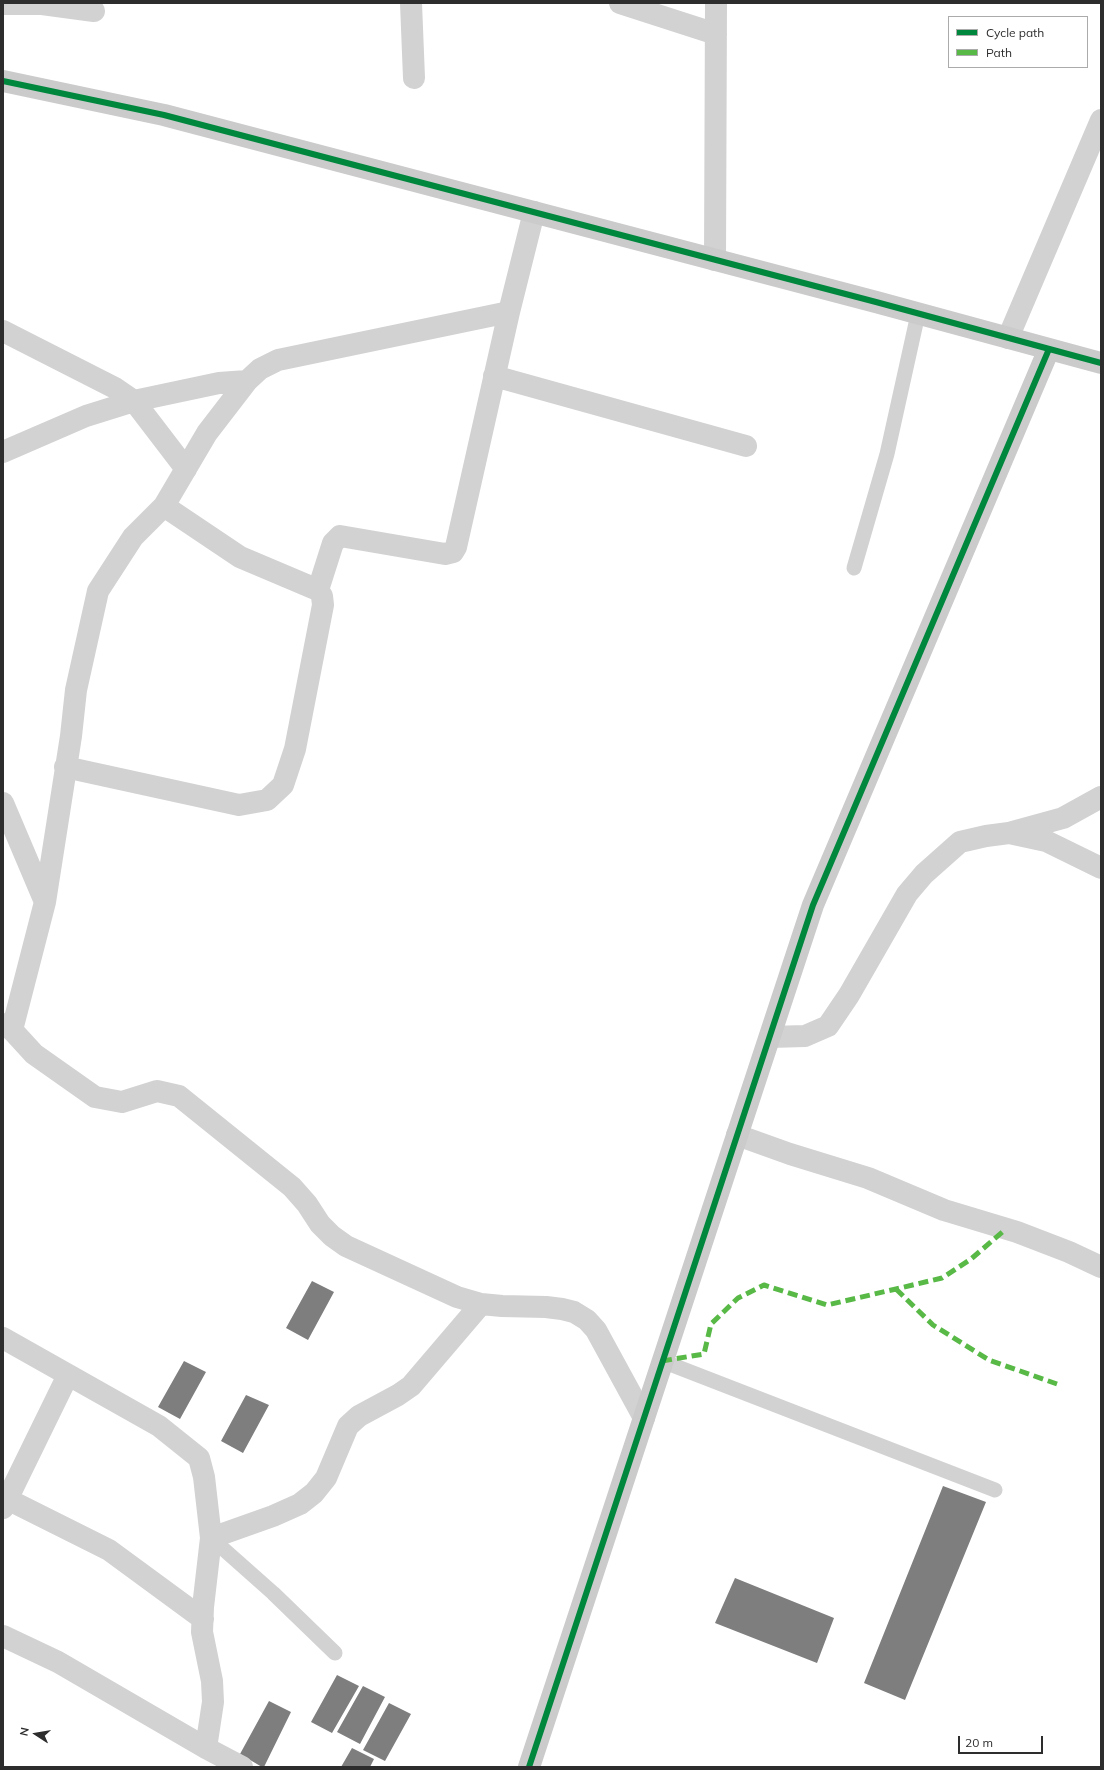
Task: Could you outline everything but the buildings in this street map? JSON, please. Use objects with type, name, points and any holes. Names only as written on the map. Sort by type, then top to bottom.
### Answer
[{"type":"street","points":[[411,3],[414,78]]},
{"type":"street","points":[[620,3],[716,34]]},
{"type":"street","points":[[715,260],[716,3]]},
{"type":"street","points":[[3,4],[42,4],[94,11]]},
{"type":"street","points":[[3,81],[164,115],[715,260],[1101,364]]},
{"type":"street","points":[[1008,338],[1101,120]]},
{"type":"street","points":[[318,590],[333,543],[340,536],[445,554],[452,552],[456,547],[494,376],[534,212]]},
{"type":"street","points":[[509,312],[278,360],[260,369],[247,381],[207,433],[164,506],[133,537],[98,591],[76,690],[71,736],[45,902],[8,1027],[34,1054],[95,1097],[122,1102],[157,1091],[179,1096],[292,1187],[307,1204],[320,1224],[346,1246],[457,1297],[481,1304],[546,1307],[574,1312],[587,1320],[596,1330],[644,1418]]},
{"type":"street","points":[[3,331],[115,388],[134,401],[186,469]]},
{"type":"street","points":[[529,1767],[813,905],[1049,349]]},
{"type":"street","points":[[494,376],[746,446]]},
{"type":"street","points":[[3,452],[86,416],[134,401],[219,383],[247,381]]},
{"type":"street","points":[[65,767],[239,805],[267,800],[283,786],[295,749],[323,605],[322,596],[318,590],[240,557],[164,506]]},
{"type":"street","points":[[770,1037],[805,1036],[828,1026],[849,995],[907,894],[940,858],[960,842],[986,836],[1009,833],[1063,818],[1101,797]]},
{"type":"street","points":[[3,804],[45,902]]},
{"type":"street","points":[[1009,833],[1046,841],[1101,868]]},
{"type":"street","points":[[737,1135],[790,1154],[868,1178],[944,1210],[1017,1232],[1069,1252],[1101,1267]]},
{"type":"street","points":[[211,1538],[273,1516],[300,1504],[314,1493],[326,1478],[348,1426],[358,1416],[398,1396],[411,1386],[481,1304]]},
{"type":"street","points":[[3,1338],[159,1426],[199,1458],[204,1477],[211,1538],[203,1594],[202,1619],[202,1632],[212,1682],[213,1702],[206,1748]]},
{"type":"street","points":[[68,1375],[5,1503],[109,1550],[202,1619]]},
{"type":"street","points":[[3,1636],[58,1662],[206,1748],[242,1767]]},
{"type":"lane","points":[[854,568],[887,454],[918,314]]},
{"type":"lane","points":[[662,1361],[995,1490]]},
{"type":"lane","points":[[211,1538],[334,1653]]},
{"type":"marked path","points":[[662,1361],[704,1354],[711,1324],[738,1298],[764,1285],[827,1305],[942,1278],[971,1259],[1006,1229]]},
{"type":"marked path","points":[[896,1289],[933,1325],[989,1360],[1057,1384]]},
{"type":"cycle path","points":[[3,81],[164,115],[876,302],[1101,363]]},
{"type":"cycle path","points":[[529,1767],[813,905],[1049,349]]}]
